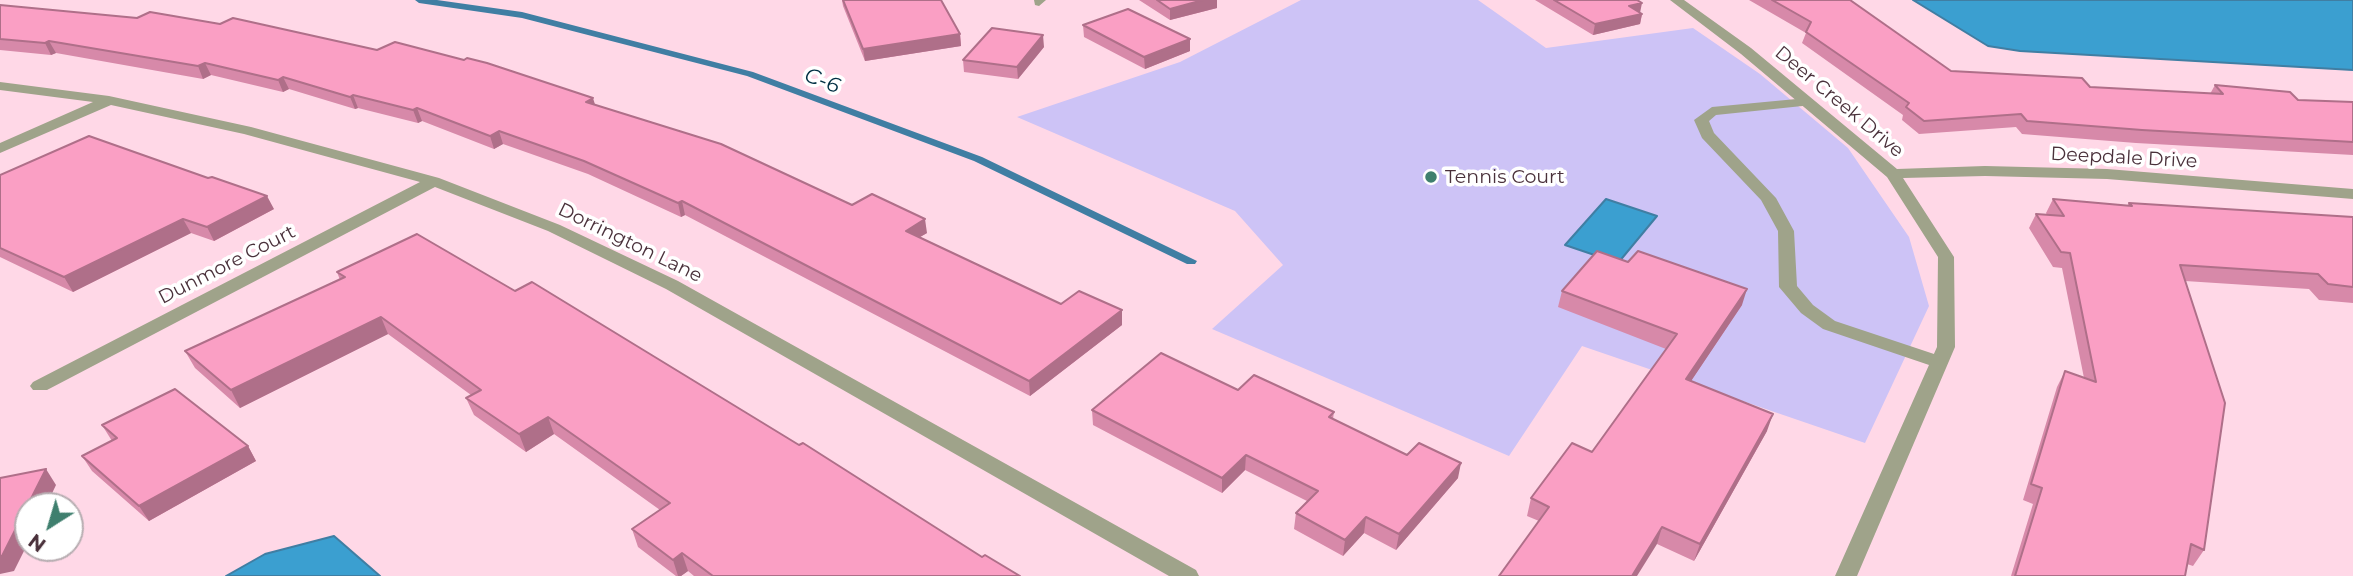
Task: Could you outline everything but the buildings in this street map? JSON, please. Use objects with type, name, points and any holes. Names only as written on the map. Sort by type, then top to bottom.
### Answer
[{"type":"street","name":"Deer Creek Drive","points":[[1676,0],[1746,51],[1893,174],[1946,257],[1946,347],[1846,576]]},
{"type":"street","name":"Dorrington Lane","points":[[0,86],[109,100],[246,130],[434,181],[554,228],[672,285],[1188,576]]},
{"type":"street","points":[[0,149],[109,100]]},
{"type":"street","points":[[1807,102],[1712,111],[1701,120],[1707,135],[1768,198],[1786,231],[1788,287],[1807,309],[1829,325],[1939,362]]},
{"type":"street","name":"Deepdale Drive","points":[[1893,174],[1984,171],[2107,174],[2353,194]]},
{"type":"street","name":"Dunmore Court","points":[[40,386],[434,181]]},
{"type":"shaded area","points":[[1301,0],[1478,0],[1546,48],[1693,28],[1760,74],[1848,148],[1909,237],[1929,306],[1865,443],[1582,346],[1509,456],[1212,329],[1283,265],[1235,211],[1017,117],[1180,62]]},
{"type":"water","points":[[1913,0],[2353,0],[2353,70],[2020,51],[1988,46]]},
{"type":"water","points":[[1606,199],[1657,216],[1618,263],[1565,245]]},
{"type":"water","points":[[334,536],[380,576],[226,576],[265,554]]},
{"type":"waterway","name":"C-6","points":[[419,0],[522,15],[750,74],[978,159],[1191,261]]},
{"type":"place","name":"Tennis Court","points":[[1431,177]]}]
